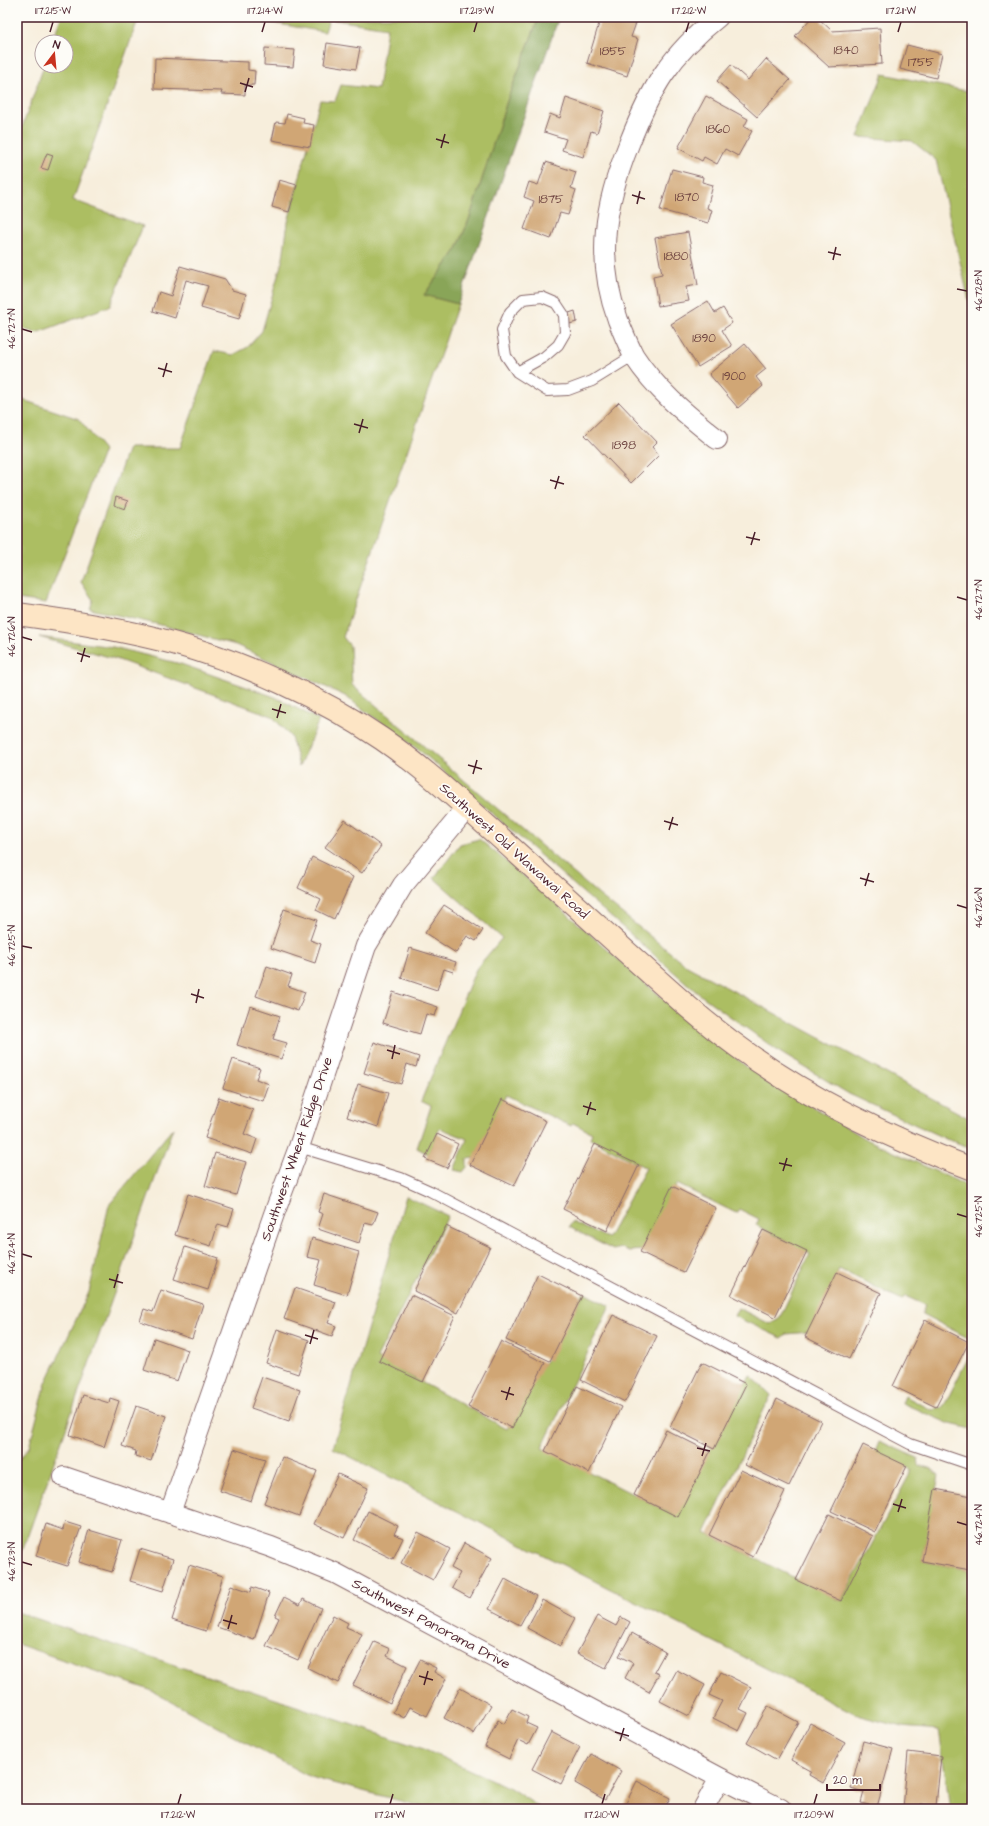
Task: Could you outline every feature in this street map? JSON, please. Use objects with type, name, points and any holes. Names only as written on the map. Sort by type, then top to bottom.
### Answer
[{"type":"main road","name":"Southwest Old Wawawai Road","points":[[17,614],[130,632],[174,643],[271,678],[330,708],[382,739],[467,808],[680,1001],[738,1047],[798,1087],[861,1121],[923,1151],[972,1169]]},
{"type":"street","points":[[717,439],[671,402],[649,377],[634,355],[612,304],[606,277],[605,232],[609,204],[616,176],[648,99],[664,72],[684,46],[718,17]]},
{"type":"street","name":"Southwest Wheat Ridge Drive","points":[[170,1513],[274,1214],[299,1147],[366,946],[403,885],[467,808]]},
{"type":"street","name":"Southwest Panorama Drive","points":[[64,1477],[271,1547],[335,1572],[720,1778],[781,1809]]},
{"type":"street","points":[[703,1809],[720,1778]]},
{"type":"lane","points":[[517,372],[544,357],[558,345],[565,333],[564,315],[556,303],[542,297],[523,299],[510,312],[502,330],[506,356],[517,372],[548,391],[568,390],[592,381],[634,355]]},
{"type":"lane","points":[[299,1147],[401,1178],[430,1191],[910,1444],[972,1465]]},
{"type":"green space","points":[[61,17],[139,17],[73,200],[143,226],[110,306],[36,333],[17,327],[17,141],[41,74],[74,74],[74,34],[55,34]]},
{"type":"green space","points":[[196,17],[539,17],[508,98],[470,217],[457,249],[424,295],[458,304],[343,637],[350,646],[352,685],[599,895],[687,966],[972,1120],[972,1148],[946,1139],[849,1094],[781,1053],[699,994],[424,754],[345,696],[236,645],[161,625],[90,609],[93,600],[81,582],[128,448],[180,448],[214,351],[233,355],[248,347],[262,331],[283,258],[288,222],[320,100],[335,101],[341,85],[378,89],[387,28],[329,19],[325,32],[255,20]]},
{"type":"green space","points":[[539,17],[559,17],[458,304],[424,295],[457,249],[470,217],[508,98]]},
{"type":"green space","points":[[883,74],[972,92],[972,313],[936,160],[912,141],[858,137]]},
{"type":"green space","points":[[17,398],[79,419],[104,450],[46,603],[17,599]]},
{"type":"green space","points":[[39,637],[113,647],[181,664],[275,697],[319,720],[299,767],[291,737],[272,716],[116,659]]},
{"type":"green space","points":[[479,839],[537,887],[646,984],[748,1068],[868,1140],[972,1188],[972,1340],[922,1314],[925,1305],[905,1296],[902,1300],[839,1269],[810,1332],[786,1334],[781,1338],[734,1316],[738,1308],[770,1324],[779,1319],[810,1254],[756,1225],[759,1219],[739,1209],[736,1213],[677,1184],[645,1250],[629,1251],[622,1248],[613,1250],[569,1227],[572,1222],[608,1238],[646,1168],[590,1138],[592,1133],[573,1123],[571,1126],[506,1095],[476,1158],[467,1159],[467,1167],[463,1172],[454,1170],[467,1139],[440,1128],[428,1154],[417,1148],[431,1106],[421,1101],[476,969],[502,938],[434,878],[460,844]]},
{"type":"green space","points":[[173,1128],[17,1566],[17,1462],[29,1447],[46,1383],[89,1292],[109,1205]]},
{"type":"green space","points":[[406,1196],[448,1216],[377,1358],[507,1429],[584,1293],[610,1306],[542,1448],[674,1515],[750,1375],[771,1395],[705,1533],[841,1601],[912,1470],[875,1451],[879,1441],[918,1458],[919,1465],[932,1469],[939,1475],[922,1561],[970,1570],[969,1576],[972,1576],[972,1809],[950,1809],[939,1730],[902,1727],[860,1716],[333,1448]]},
{"type":"green space","points":[[972,1350],[972,1429],[950,1424],[902,1403],[905,1396],[932,1410],[942,1408]]},
{"type":"green space","points":[[17,1612],[421,1748],[510,1788],[542,1809],[431,1809],[310,1777],[150,1690],[17,1644]]},
{"type":"building","points":[[601,17],[617,17],[636,23],[631,37],[638,39],[627,76],[587,63]]},
{"type":"building","points":[[812,17],[817,17],[832,31],[880,28],[882,64],[829,67],[795,36]]},
{"type":"building","points":[[327,43],[360,48],[356,69],[324,64]]},
{"type":"building","points":[[907,45],[942,54],[936,78],[900,69]]},
{"type":"building","points":[[265,48],[295,50],[293,67],[264,65]]},
{"type":"building","points":[[155,58],[248,62],[248,70],[255,71],[254,85],[245,85],[245,95],[221,94],[222,91],[154,89]]},
{"type":"building","points":[[766,59],[790,80],[757,117],[717,81],[731,65],[748,80]]},
{"type":"building","points":[[706,96],[748,119],[744,127],[752,131],[738,156],[725,149],[717,164],[704,157],[702,161],[678,148]]},
{"type":"building","points":[[566,98],[604,111],[597,133],[591,131],[583,157],[562,150],[566,139],[544,132],[550,114],[560,118]]},
{"type":"building","points":[[287,114],[304,118],[303,123],[314,125],[310,147],[272,140],[276,122],[285,123]]},
{"type":"building","points":[[47,153],[53,155],[48,170],[41,168]]},
{"type":"building","points":[[546,162],[576,172],[571,188],[576,190],[568,215],[560,213],[551,239],[524,229],[534,201],[524,197],[529,182],[538,185]]},
{"type":"building","points":[[672,169],[703,177],[702,182],[713,185],[707,208],[712,210],[708,223],[660,210]]},
{"type":"building","points":[[279,180],[297,185],[289,212],[272,207]]},
{"type":"building","points":[[688,232],[698,285],[686,287],[689,301],[658,306],[653,276],[662,274],[655,238]]},
{"type":"building","points":[[180,266],[225,279],[232,290],[246,294],[239,319],[201,308],[208,286],[186,280],[175,318],[153,311],[159,292],[171,296]]},
{"type":"building","points":[[708,301],[715,313],[723,308],[732,323],[722,330],[732,346],[698,367],[671,324]]},
{"type":"building","points":[[575,311],[577,322],[569,324],[566,314]]},
{"type":"building","points":[[745,344],[766,369],[756,377],[763,386],[738,408],[709,374]]},
{"type":"building","points":[[619,402],[657,442],[652,447],[659,455],[631,483],[585,435]]},
{"type":"building","points":[[116,497],[128,501],[125,509],[114,505]]},
{"type":"building","points":[[345,820],[381,846],[362,873],[325,847]]},
{"type":"building","points":[[312,857],[353,877],[334,919],[316,910],[321,899],[298,888]]},
{"type":"building","points":[[444,905],[483,930],[476,941],[467,936],[456,953],[425,933]]},
{"type":"building","points":[[284,909],[317,920],[310,940],[321,944],[315,963],[271,948]]},
{"type":"building","points":[[410,948],[456,962],[453,972],[444,969],[437,990],[401,978]]},
{"type":"building","points":[[267,966],[292,975],[288,986],[305,992],[298,1011],[256,996]]},
{"type":"building","points":[[393,992],[438,1007],[435,1016],[426,1014],[420,1034],[383,1023]]},
{"type":"building","points":[[250,1006],[280,1016],[273,1039],[287,1043],[281,1059],[237,1045]]},
{"type":"building","points":[[374,1042],[419,1057],[416,1067],[407,1064],[401,1084],[364,1073]]},
{"type":"building","points":[[233,1059],[260,1068],[256,1079],[269,1084],[263,1101],[223,1088]]},
{"type":"building","points":[[358,1084],[388,1093],[378,1127],[347,1117]]},
{"type":"building","points":[[219,1097],[253,1110],[244,1134],[257,1139],[252,1154],[205,1138]]},
{"type":"building","points":[[502,1099],[546,1121],[514,1186],[470,1165]]},
{"type":"building","points":[[437,1134],[458,1144],[447,1168],[425,1159]]},
{"type":"building","points":[[595,1144],[639,1165],[607,1231],[563,1209]]},
{"type":"building","points":[[215,1153],[246,1162],[236,1195],[205,1186]]},
{"type":"building","points":[[672,1186],[716,1208],[684,1273],[640,1252]]},
{"type":"building","points":[[188,1194],[234,1209],[228,1227],[218,1224],[211,1246],[175,1235]]},
{"type":"building","points":[[324,1194],[378,1212],[373,1225],[365,1223],[359,1243],[318,1229],[323,1214],[318,1212]]},
{"type":"building","points":[[446,1226],[490,1247],[458,1313],[414,1291]]},
{"type":"building","points":[[763,1230],[807,1251],[775,1317],[731,1295]]},
{"type":"building","points":[[312,1238],[359,1252],[347,1295],[314,1285],[321,1260],[307,1257]]},
{"type":"building","points":[[185,1247],[218,1258],[208,1290],[174,1279]]},
{"type":"building","points":[[837,1272],[881,1293],[849,1359],[805,1337]]},
{"type":"building","points":[[538,1274],[582,1296],[550,1361],[506,1340]]},
{"type":"building","points":[[295,1288],[336,1302],[328,1323],[336,1326],[332,1336],[284,1319]]},
{"type":"building","points":[[161,1290],[203,1304],[192,1339],[140,1321],[144,1309],[153,1312]]},
{"type":"building","points":[[411,1295],[455,1316],[423,1382],[379,1361]]},
{"type":"building","points":[[613,1315],[657,1336],[625,1402],[581,1380]]},
{"type":"building","points":[[925,1320],[969,1342],[936,1407],[893,1386]]},
{"type":"building","points":[[277,1329],[309,1340],[298,1374],[266,1363]]},
{"type":"building","points":[[154,1338],[188,1350],[177,1381],[144,1370]]},
{"type":"building","points":[[501,1341],[545,1363],[512,1428],[468,1407]]},
{"type":"building","points":[[702,1362],[746,1384],[714,1449],[670,1427]]},
{"type":"building","points":[[262,1377],[300,1390],[289,1421],[251,1408]]},
{"type":"building","points":[[577,1386],[621,1407],[589,1473],[545,1451]]},
{"type":"building","points":[[83,1395],[109,1403],[110,1398],[119,1401],[104,1447],[70,1435]]},
{"type":"building","points":[[777,1399],[821,1421],[789,1486],[745,1465]]},
{"type":"building","points":[[136,1406],[166,1416],[151,1461],[135,1456],[136,1451],[122,1446]]},
{"type":"building","points":[[666,1430],[710,1452],[678,1517],[634,1495]]},
{"type":"building","points":[[863,1445],[907,1466],[875,1532],[831,1511]]},
{"type":"building","points":[[234,1449],[265,1459],[251,1501],[220,1491]]},
{"type":"building","points":[[282,1457],[317,1471],[299,1516],[264,1503]]},
{"type":"building","points":[[741,1470],[785,1491],[753,1557],[709,1535]]},
{"type":"building","points":[[338,1474],[368,1488],[344,1538],[314,1524]]},
{"type":"building","points":[[935,1489],[972,1496],[972,1560],[970,1570],[922,1561]]},
{"type":"building","points":[[368,1511],[398,1526],[394,1534],[403,1538],[393,1559],[354,1540]]},
{"type":"building","points":[[829,1514],[873,1536],[841,1601],[796,1580]]},
{"type":"building","points":[[65,1522],[81,1527],[67,1566],[36,1556],[46,1524],[63,1530]]},
{"type":"building","points":[[89,1530],[122,1540],[112,1572],[79,1562]]},
{"type":"building","points":[[418,1532],[450,1549],[433,1580],[401,1563]]},
{"type":"building","points":[[464,1543],[492,1558],[470,1598],[452,1588],[460,1573],[451,1568]]},
{"type":"building","points":[[140,1549],[173,1559],[163,1591],[130,1581]]},
{"type":"building","points":[[189,1565],[223,1576],[206,1631],[172,1620]]},
{"type":"building","points":[[505,1579],[536,1596],[520,1625],[489,1609]]},
{"type":"building","points":[[231,1585],[251,1592],[252,1587],[269,1593],[254,1640],[217,1627]]},
{"type":"building","points":[[284,1597],[300,1605],[303,1599],[321,1608],[298,1660],[266,1646],[279,1618],[275,1616]]},
{"type":"building","points":[[542,1600],[575,1618],[560,1646],[527,1628]]},
{"type":"building","points":[[333,1615],[348,1623],[346,1627],[362,1634],[338,1683],[308,1668]]},
{"type":"building","points":[[597,1616],[616,1626],[621,1617],[630,1622],[606,1668],[577,1653]]},
{"type":"building","points":[[632,1633],[665,1652],[654,1672],[659,1674],[649,1692],[625,1678],[633,1663],[619,1656]]},
{"type":"building","points":[[374,1642],[390,1649],[387,1656],[407,1666],[390,1703],[353,1685]]},
{"type":"building","points":[[420,1660],[436,1668],[434,1672],[446,1679],[427,1716],[410,1707],[404,1718],[393,1712]]},
{"type":"building","points":[[677,1670],[705,1685],[689,1716],[660,1701]]},
{"type":"building","points":[[721,1672],[751,1687],[740,1709],[748,1713],[739,1731],[713,1718],[722,1701],[709,1695]]},
{"type":"building","points":[[460,1688],[491,1705],[474,1734],[444,1718]]},
{"type":"building","points":[[768,1706],[798,1722],[777,1760],[747,1743]]},
{"type":"building","points":[[512,1709],[528,1717],[526,1723],[537,1728],[528,1745],[518,1740],[509,1759],[485,1747],[498,1720],[504,1724]]},
{"type":"building","points":[[810,1723],[845,1742],[823,1783],[809,1775],[811,1771],[791,1760]]},
{"type":"building","points":[[551,1732],[580,1747],[561,1784],[532,1769]]},
{"type":"building","points":[[863,1741],[893,1749],[877,1807],[861,1803],[864,1792],[851,1788]]},
{"type":"building","points":[[908,1752],[941,1756],[936,1806],[921,1804],[921,1809],[903,1809]]},
{"type":"building","points":[[591,1754],[621,1771],[605,1800],[575,1783]]},
{"type":"building","points":[[637,1781],[670,1798],[664,1809],[623,1809]]}]
